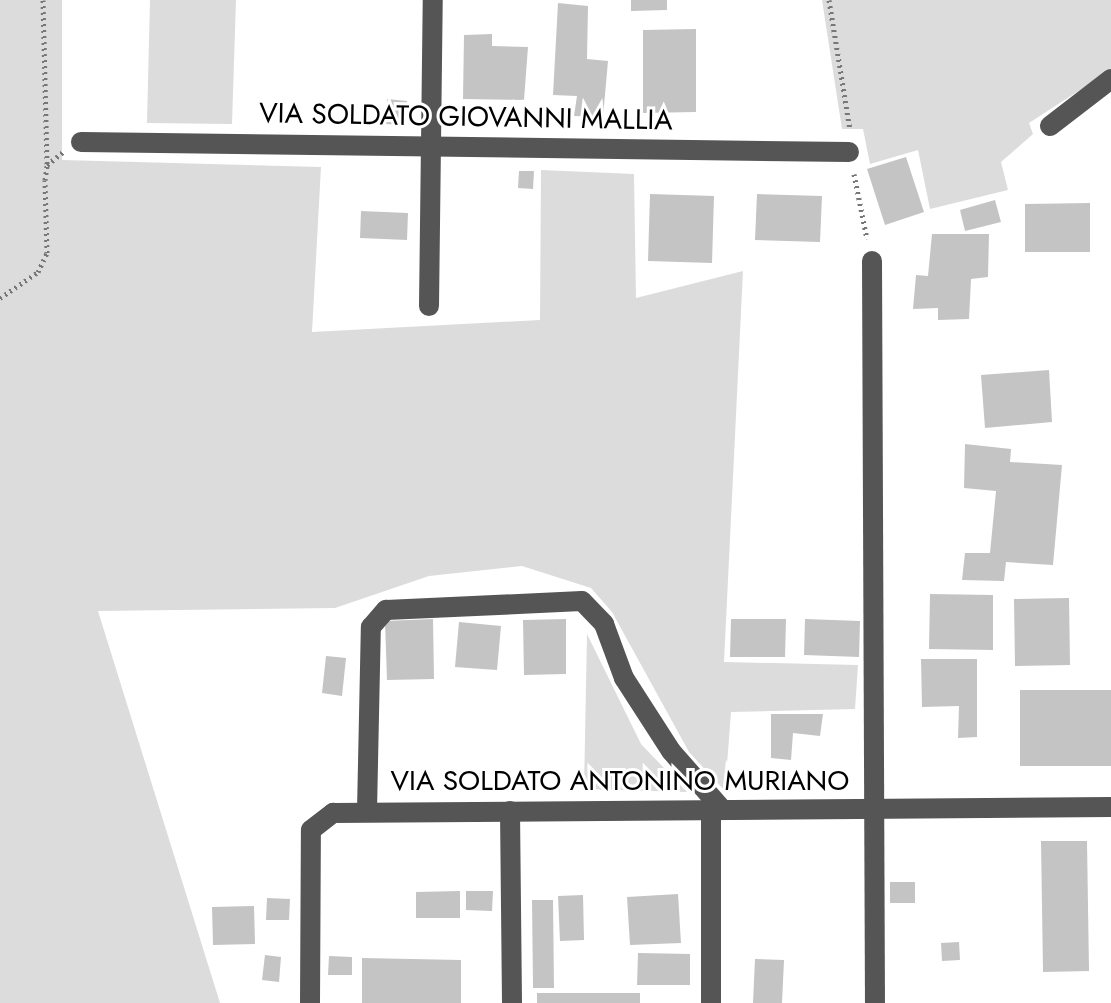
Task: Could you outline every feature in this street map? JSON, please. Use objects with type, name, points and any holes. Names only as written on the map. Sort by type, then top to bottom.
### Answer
[{"type":"street","points":[[429,306],[433,0]]},
{"type":"street","points":[[1050,126],[1111,79]]},
{"type":"street","name":"VIA SOLDATO GIOVANNI MALLIA","points":[[81,142],[429,141],[849,152]]},
{"type":"street","points":[[872,261],[875,1003]]},
{"type":"street","points":[[367,811],[371,627],[386,610],[582,601],[604,624],[624,678],[671,751],[716,809],[711,1003]]},
{"type":"street","name":"VIA SOLDATO ANTONINO MURIANO","points":[[310,1003],[311,830],[333,813],[1111,807]]},
{"type":"street","points":[[510,811],[512,1003]]},
{"type":"path","points":[[0,298],[38,272],[47,253],[43,0]]},
{"type":"path","points":[[47,165],[81,142]]},
{"type":"shaded area","points":[[0,0],[62,0],[62,160],[321,167],[312,332],[540,320],[541,170],[634,174],[636,298],[743,271],[724,662],[858,665],[855,709],[731,712],[725,791],[689,752],[612,612],[591,588],[522,566],[429,576],[335,608],[98,611],[220,1003],[0,1003]]},
{"type":"shaded area","points":[[150,0],[236,0],[232,124],[147,123]]},
{"type":"shaded area","points":[[822,0],[1111,0],[1111,70],[1029,123],[1033,134],[1001,162],[1008,190],[930,209],[918,150],[870,164],[863,129],[842,129]]},
{"type":"shaded area","points":[[587,634],[641,744],[687,792],[584,789]]},
{"type":"building","points":[[631,0],[667,0],[667,10],[631,11]]},
{"type":"building","points":[[558,3],[588,6],[587,59],[608,61],[603,117],[574,116],[577,96],[553,95]]},
{"type":"building","points":[[696,29],[696,112],[643,113],[643,30]]},
{"type":"building","points":[[492,34],[492,46],[528,47],[524,100],[463,99],[464,35]]},
{"type":"building","points":[[387,99],[407,101],[405,125],[385,124]]},
{"type":"building","points":[[906,157],[924,212],[885,225],[867,169]]},
{"type":"building","points":[[519,171],[534,171],[533,189],[518,188]]},
{"type":"building","points":[[650,194],[714,196],[712,263],[648,261]]},
{"type":"building","points":[[757,194],[822,196],[820,242],[755,240]]},
{"type":"building","points":[[995,200],[1001,222],[965,231],[960,210]]},
{"type":"building","points":[[1090,203],[1090,252],[1025,252],[1025,204]]},
{"type":"building","points":[[361,211],[408,213],[407,240],[360,238]]},
{"type":"building","points":[[932,234],[989,234],[988,277],[971,279],[969,319],[938,320],[938,308],[913,309],[916,275],[928,276]]},
{"type":"building","points":[[1049,370],[1052,422],[985,428],[981,375]]},
{"type":"building","points":[[965,444],[1011,449],[1010,462],[1062,465],[1053,565],[1006,562],[1004,581],[962,580],[965,553],[990,553],[996,491],[964,488]]},
{"type":"building","points":[[930,594],[993,595],[993,650],[929,649]]},
{"type":"building","points":[[1069,598],[1070,665],[1015,666],[1014,599]]},
{"type":"building","points":[[433,619],[434,679],[387,680],[385,621]]},
{"type":"building","points":[[566,619],[566,674],[524,675],[523,620]]},
{"type":"building","points":[[731,619],[786,619],[785,657],[730,657]]},
{"type":"building","points":[[805,619],[860,621],[859,657],[804,655]]},
{"type":"building","points":[[459,622],[501,626],[497,670],[455,667]]},
{"type":"building","points":[[326,656],[346,658],[342,696],[322,693]]},
{"type":"building","points":[[921,659],[977,659],[977,737],[958,738],[959,706],[922,707]]},
{"type":"building","points":[[1020,690],[1111,690],[1111,766],[1020,766]]},
{"type":"building","points":[[771,714],[823,714],[820,736],[793,733],[791,760],[771,758]]},
{"type":"building","points":[[1041,841],[1087,841],[1089,971],[1043,972]]},
{"type":"building","points":[[890,882],[915,882],[915,903],[890,903]]},
{"type":"building","points":[[460,891],[460,918],[416,918],[416,892]]},
{"type":"building","points":[[466,891],[493,891],[492,911],[466,910]]},
{"type":"building","points":[[678,894],[681,943],[630,945],[627,897]]},
{"type":"building","points":[[583,895],[584,940],[560,941],[558,896]]},
{"type":"building","points":[[267,898],[290,899],[289,920],[266,920]]},
{"type":"building","points":[[532,900],[553,900],[554,988],[533,988]]},
{"type":"building","points":[[254,906],[255,944],[213,945],[212,907]]},
{"type":"building","points":[[959,942],[960,960],[942,961],[941,943]]},
{"type":"building","points":[[638,953],[690,954],[690,985],[637,985]]},
{"type":"building","points":[[265,955],[281,957],[279,982],[262,980]]},
{"type":"building","points":[[329,956],[352,957],[352,975],[328,975]]},
{"type":"building","points":[[362,958],[461,960],[461,1003],[362,1003]]},
{"type":"building","points":[[755,959],[784,960],[782,1003],[753,1003]]},
{"type":"building","points":[[537,993],[640,993],[640,1003],[537,1003]]}]
